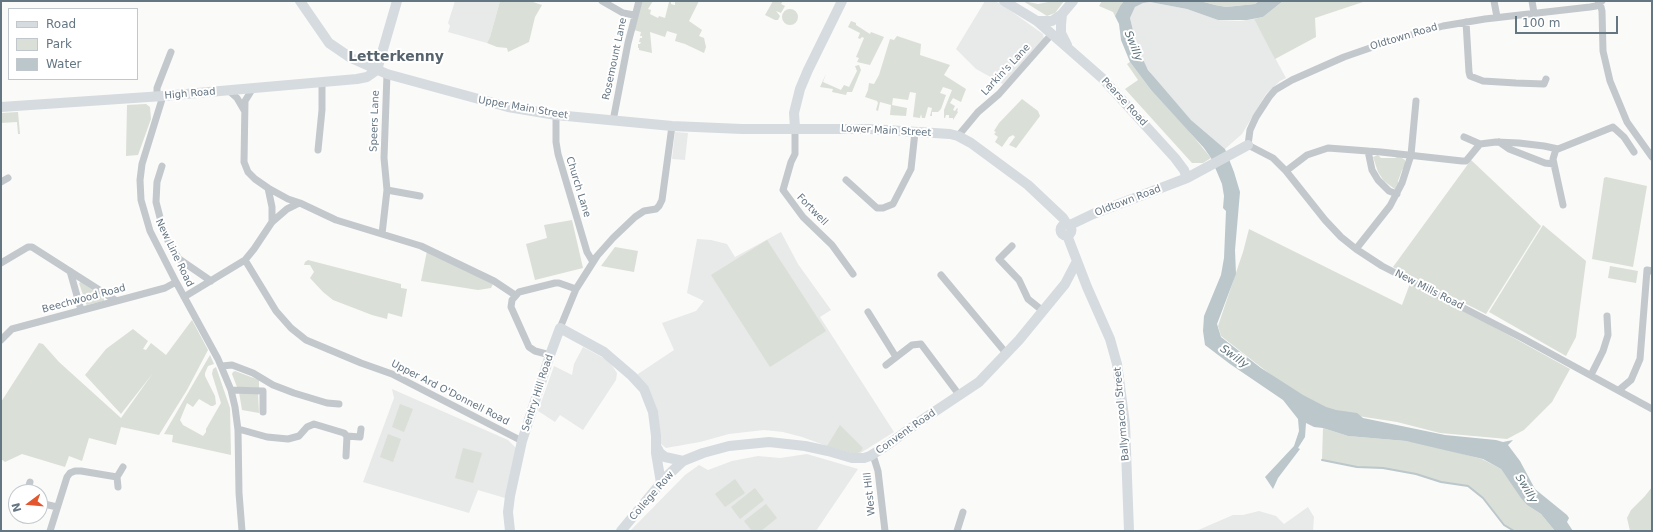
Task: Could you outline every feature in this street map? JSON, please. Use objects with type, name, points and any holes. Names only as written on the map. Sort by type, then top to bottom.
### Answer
[{"type":"street","name":"Upper Main Street","points":[[300,1],[329,43],[347,56],[382,72],[486,102],[556,115],[672,126]]},
{"type":"street","points":[[382,72],[397,1]]},
{"type":"street","points":[[602,1],[623,13],[634,15]]},
{"type":"street","name":"Rosemount Lane","points":[[613,121],[617,94],[634,15],[639,1]]},
{"type":"street","points":[[795,128],[794,113],[800,89],[842,1]]},
{"type":"street","name":"Pearse Road","points":[[1004,1],[1036,21],[1051,35],[1069,48],[1111,87],[1175,158],[1184,170],[1187,178]]},
{"type":"street","points":[[1036,21],[1052,21],[1062,14],[1073,1]]},
{"type":"street","points":[[1494,1],[1497,17]]},
{"type":"street","points":[[1532,1],[1534,13]]},
{"type":"street","points":[[1601,2],[1603,51],[1610,81],[1626,122],[1652,157]]},
{"type":"street","name":"Oldtown Road","points":[[1068,228],[1076,221],[1187,178],[1248,145],[1250,130],[1256,117],[1269,97],[1282,85],[1344,57],[1385,42],[1433,28],[1497,17],[1590,7],[1601,2]]},
{"type":"street","points":[[1062,14],[1061,33],[1069,48]]},
{"type":"street","points":[[1466,22],[1470,76],[1483,80],[1516,84],[1544,84],[1546,78]]},
{"type":"street","name":"Larkin's Lane","points":[[958,136],[978,112],[999,94],[1051,35]]},
{"type":"street","name":"New Line Road","points":[[171,52],[157,88],[160,97],[142,164],[140,190],[145,216],[150,231],[222,366],[231,390],[236,407],[238,430],[239,493],[242,531]]},
{"type":"street","name":"High Road","points":[[1,107],[160,97],[360,78],[382,72]]},
{"type":"street","name":"Speers Lane","points":[[382,72],[385,107],[384,169],[387,190],[382,234]]},
{"type":"street","points":[[318,150],[322,110],[322,82]]},
{"type":"street","points":[[253,88],[245,101],[244,162],[248,172],[268,188],[288,199],[299,202],[336,220],[415,243],[494,281],[515,295]]},
{"type":"street","points":[[228,90],[237,98],[244,110]]},
{"type":"street","points":[[1356,249],[1382,217],[1397,194],[1406,173],[1411,155],[1416,101]]},
{"type":"street","name":"Church Lane","points":[[556,115],[556,142],[559,159],[587,252],[593,262]]},
{"type":"street","name":"Lower Main Street","points":[[672,126],[742,129],[840,128],[958,136],[971,143],[1028,185],[1063,218],[1068,228]]},
{"type":"street","name":"Sentry Hill Road","points":[[510,531],[508,512],[510,496],[522,441],[560,328],[576,289],[593,262],[626,225],[644,211],[659,206],[662,200],[672,126]]},
{"type":"street","points":[[1464,137],[1480,144],[1499,142],[1544,146],[1556,149],[1564,148],[1613,127],[1624,136],[1634,152]]},
{"type":"street","name":"Fortwell","points":[[795,128],[795,154],[791,162],[783,190],[803,217],[829,241],[853,274]]},
{"type":"street","points":[[846,180],[877,208],[883,208],[893,204],[911,169],[915,132]]},
{"type":"street","points":[[1499,142],[1509,150],[1545,163],[1554,164]]},
{"type":"street","points":[[1286,171],[1301,159],[1320,150],[1335,148],[1466,161],[1480,144]]},
{"type":"street","name":"New Mills Road","points":[[1248,145],[1273,158],[1286,171],[1325,220],[1341,237],[1382,266],[1490,321],[1652,409]]},
{"type":"street","points":[[1556,149],[1553,159],[1563,205]]},
{"type":"street","points":[[1368,151],[1372,170],[1378,180],[1389,191],[1397,194]]},
{"type":"street","points":[[162,166],[157,182],[156,202],[163,229],[168,241],[179,259],[211,281]]},
{"type":"street","points":[[268,188],[272,207],[272,222]]},
{"type":"street","points":[[387,190],[420,196]]},
{"type":"street","points":[[184,297],[245,260],[272,222],[287,209],[299,202]]},
{"type":"street","name":"Ballymacool Street","points":[[1068,228],[1077,261],[1110,339],[1117,364],[1125,424],[1130,531]]},
{"type":"street","points":[[1012,246],[999,259],[1019,280],[1028,299],[1043,311]]},
{"type":"street","points":[[1,263],[28,247],[32,247],[115,300]]},
{"type":"street","name":"Upper Ard O'Donnell Road","points":[[245,260],[276,311],[306,340],[392,374],[522,441]]},
{"type":"street","name":"Convent Road","points":[[683,461],[729,446],[769,442],[805,446],[852,458],[864,458],[873,455],[979,382],[1043,311],[1065,284],[1077,261]]},
{"type":"street","points":[[1619,390],[1631,380],[1640,359],[1647,270],[1652,271]]},
{"type":"street","points":[[70,271],[81,310]]},
{"type":"street","points":[[941,274],[1006,353]]},
{"type":"street","points":[[1065,284],[1083,276]]},
{"type":"street","name":"Beechwood Road","points":[[1,340],[12,329],[115,300],[165,288],[176,282]]},
{"type":"street","points":[[550,356],[535,351],[529,347],[511,307],[511,303],[515,295],[530,289],[555,283],[576,289]]},
{"type":"street","points":[[868,312],[896,357]]},
{"type":"street","points":[[1591,375],[1603,351],[1608,335],[1607,316]]},
{"type":"street","points":[[560,328],[604,352],[632,376],[644,389],[653,412],[661,484]]},
{"type":"street","points":[[886,365],[912,345],[921,344],[960,396]]},
{"type":"street","points":[[222,366],[232,365],[253,373],[272,385],[327,403],[339,404]]},
{"type":"street","points":[[231,390],[263,391],[263,412]]},
{"type":"street","points":[[238,430],[267,437],[288,439],[298,436],[307,427],[314,424],[344,433],[347,436],[360,436],[361,429]]},
{"type":"street","points":[[346,456],[347,436]]},
{"type":"street","points":[[656,446],[660,453],[665,457],[683,461]]},
{"type":"street","name":"West Hill","points":[[873,455],[878,471],[885,531]]},
{"type":"street","name":"College Row","points":[[621,531],[661,484],[683,461]]},
{"type":"street","points":[[118,487],[117,477],[123,467]]},
{"type":"street","points":[[50,531],[66,477],[70,473],[81,470],[117,477]]},
{"type":"street","points":[[48,505],[57,507]]},
{"type":"street","points":[[957,531],[963,512]]},
{"type":"shaded area","points":[[455,1],[500,1],[487,43],[448,32],[450,26],[448,23]]},
{"type":"shaded area","points":[[985,1],[995,1],[1001,4],[1043,34],[1044,39],[1003,84],[976,69],[956,49]]},
{"type":"shaded area","points":[[1150,2],[1187,9],[1218,20],[1240,21],[1254,19],[1286,78],[1280,81],[1266,94],[1242,134],[1225,149],[1191,120],[1153,77],[1144,63],[1137,47],[1130,18],[1135,7],[1143,3]]},
{"type":"shaded area","points":[[675,132],[688,133],[685,160],[672,159]]},
{"type":"shaded area","points":[[781,232],[798,264],[831,310],[820,317],[894,432],[859,454],[827,446],[783,432],[764,430],[729,434],[700,442],[666,448],[661,444],[635,376],[674,350],[662,323],[696,311],[704,301],[687,293],[697,239],[711,240],[727,244],[735,257]]},
{"type":"shaded area","points":[[583,347],[609,361],[617,373],[616,380],[583,430],[560,415],[555,422],[538,411],[554,366],[572,375],[574,364]]},
{"type":"shaded area","points":[[392,389],[508,440],[516,448],[505,498],[478,490],[469,513],[363,482],[394,398]]},
{"type":"shaded area","points":[[807,454],[858,469],[816,531],[630,531],[685,475],[699,465],[708,470],[732,461],[758,456],[780,458]]},
{"type":"shaded area","points":[[1308,507],[1314,517],[1313,531],[1196,531],[1233,515],[1243,515],[1259,511],[1276,516],[1284,524]]},
{"type":"green space","points":[[500,1],[530,1],[542,5],[535,17],[529,42],[508,52],[507,48],[497,47],[487,43]]},
{"type":"green space","points":[[641,1],[653,1],[648,9],[651,10],[650,14],[658,18],[659,16],[665,18],[669,2],[666,1],[671,1],[671,4],[675,5],[675,1],[699,1],[689,21],[702,30],[699,36],[704,38],[706,47],[704,53],[675,41],[677,34],[667,31],[665,37],[650,32],[652,53],[639,50],[638,44],[641,42],[639,42],[640,38],[642,38],[642,36],[640,36],[641,32],[634,30]]},
{"type":"green space","points":[[773,1],[783,1],[781,4],[785,6],[781,13],[776,11],[780,16],[778,20],[765,15]]},
{"type":"green space","points":[[1023,1],[1038,4],[1053,1],[1064,1],[1055,13],[1047,16]]},
{"type":"green space","points":[[1102,1],[1124,1],[1115,16],[1113,12],[1099,6]]},
{"type":"green space","points":[[1200,1],[1259,1],[1255,4],[1226,7]]},
{"type":"green space","points":[[1283,1],[1366,1],[1315,18],[1316,37],[1275,59],[1254,19],[1263,17]]},
{"type":"green space","points":[[790,9],[797,14],[798,17],[793,24],[790,25],[783,20],[782,17],[787,10]]},
{"type":"green space","points":[[851,21],[870,34],[871,32],[884,37],[870,65],[857,62],[859,58],[856,57],[864,38],[858,38],[860,33],[848,27]]},
{"type":"green space","points":[[897,36],[921,44],[920,55],[950,65],[944,75],[966,89],[961,102],[953,98],[950,103],[955,106],[953,110],[955,111],[957,108],[958,109],[958,112],[953,120],[953,118],[949,118],[949,115],[946,115],[944,118],[944,110],[952,90],[943,87],[940,93],[946,95],[941,109],[938,112],[932,112],[932,116],[930,116],[932,108],[928,107],[925,118],[922,118],[921,114],[920,118],[913,117],[916,93],[910,92],[908,100],[893,98],[892,105],[907,108],[906,116],[890,115],[891,105],[880,102],[878,111],[876,110],[878,103],[877,101],[865,97],[869,83],[874,84],[879,75],[890,39],[894,40]]},
{"type":"green space","points":[[1130,62],[1151,90],[1188,130],[1211,158],[1203,163],[1192,163],[1125,89],[1138,80],[1127,64]]},
{"type":"green space","points":[[859,65],[861,70],[852,92],[847,92],[846,95],[832,92],[833,89],[820,87],[826,74],[823,82],[841,90],[844,85],[849,87],[857,71],[855,66]]},
{"type":"green space","points":[[1022,99],[1038,111],[1040,116],[1016,148],[1009,145],[1015,137],[1013,135],[1009,137],[1002,147],[995,142],[998,137],[994,134],[996,132],[994,131],[999,123]]},
{"type":"green space","points":[[146,104],[150,107],[151,119],[138,155],[126,156],[127,105]]},
{"type":"green space","points":[[18,112],[20,134],[18,134],[17,122],[1,123],[1,113]]},
{"type":"green space","points":[[1378,155],[1381,158],[1395,158],[1399,156],[1405,160],[1406,167],[1402,170],[1398,181],[1400,185],[1396,190],[1384,181],[1378,172],[1373,157]]},
{"type":"green space","points":[[1471,160],[1541,226],[1486,314],[1393,267]]},
{"type":"green space","points":[[1606,177],[1647,186],[1633,267],[1592,259],[1604,178]]},
{"type":"green space","points":[[572,220],[583,268],[535,280],[526,244],[547,238],[544,225]]},
{"type":"green space","points":[[1543,225],[1586,261],[1576,337],[1566,356],[1489,312]]},
{"type":"green space","points":[[1249,229],[1402,305],[1411,281],[1570,369],[1552,402],[1524,430],[1507,439],[1440,433],[1397,422],[1345,414],[1319,407],[1293,392],[1221,336],[1218,326],[1243,252]]},
{"type":"green space","points":[[767,240],[826,331],[770,367],[711,275]]},
{"type":"green space","points":[[615,247],[638,251],[634,272],[601,266]]},
{"type":"green space","points":[[427,251],[493,284],[491,288],[478,290],[421,281]]},
{"type":"green space","points":[[308,260],[401,284],[401,288],[407,289],[402,317],[388,313],[387,319],[372,315],[333,300],[310,278],[314,272],[310,265],[304,265]]},
{"type":"green space","points":[[1610,266],[1638,271],[1636,283],[1608,278]]},
{"type":"green space","points":[[81,282],[104,298],[104,301],[87,305],[79,283]]},
{"type":"green space","points":[[192,320],[208,350],[187,390],[159,435],[121,427],[116,445],[89,438],[82,461],[69,456],[65,467],[22,454],[5,462],[1,459],[1,402],[39,343],[43,344],[59,362],[121,418],[153,373],[121,414],[85,375],[106,349],[133,329],[148,341],[143,349],[146,350],[151,343],[166,355]]},
{"type":"green space","points":[[210,355],[214,364],[208,366],[205,376],[215,396],[216,404],[211,406],[199,399],[193,407],[187,403],[180,420],[183,425],[203,436],[206,432],[206,429],[221,403],[212,374],[213,369],[216,367],[230,408],[231,455],[172,442],[173,435],[164,434]]},
{"type":"green space","points":[[235,371],[259,380],[259,388],[237,387],[232,374]]},
{"type":"green space","points":[[239,392],[258,392],[259,413],[242,410]]},
{"type":"green space","points":[[400,404],[413,409],[404,432],[392,427]]},
{"type":"green space","points":[[840,425],[863,448],[860,452],[855,454],[827,446]]},
{"type":"green space","points":[[1323,428],[1348,436],[1425,444],[1482,459],[1501,469],[1527,505],[1541,514],[1555,531],[1514,531],[1504,525],[1483,498],[1468,486],[1441,482],[1416,474],[1383,468],[1357,467],[1322,460]]},
{"type":"green space","points":[[388,434],[401,439],[393,462],[380,457]]},
{"type":"green space","points":[[463,448],[482,453],[473,483],[455,478]]},
{"type":"green space","points":[[735,479],[745,493],[725,507],[715,494]]},
{"type":"green space","points":[[1652,487],[1652,531],[1630,531],[1627,518],[1631,510]]},
{"type":"green space","points":[[755,488],[764,500],[740,519],[731,507]]},
{"type":"green space","points":[[766,504],[777,518],[761,531],[752,531],[744,521]]},
{"type":"water","name":"Swilly","points":[[1124,1],[1200,1],[1226,7],[1255,4],[1259,1],[1283,1],[1263,17],[1247,20],[1218,20],[1187,9],[1150,2],[1143,3],[1135,7],[1130,18],[1137,47],[1148,70],[1191,120],[1225,149],[1240,192],[1235,250],[1236,274],[1217,324],[1221,337],[1261,368],[1303,395],[1326,407],[1357,413],[1363,418],[1445,435],[1503,442],[1513,440],[1508,445],[1520,461],[1535,489],[1567,515],[1569,518],[1567,522],[1573,531],[1555,531],[1541,514],[1527,505],[1501,469],[1483,459],[1406,441],[1348,436],[1323,428],[1314,427],[1306,423],[1305,437],[1298,448],[1300,449],[1278,478],[1273,489],[1265,477],[1294,446],[1299,431],[1298,419],[1283,400],[1205,345],[1203,331],[1204,316],[1221,275],[1224,258],[1226,211],[1223,208],[1224,196],[1222,184],[1211,158],[1204,148],[1151,90],[1130,62],[1121,40],[1119,24],[1115,16]]},
{"type":"waterway","points":[[1322,460],[1357,467],[1383,468],[1416,474],[1441,482],[1468,486],[1483,498],[1504,525],[1514,531]]},
{"type":"district","name":"Letterkenny","points":[[396,57]]}]
